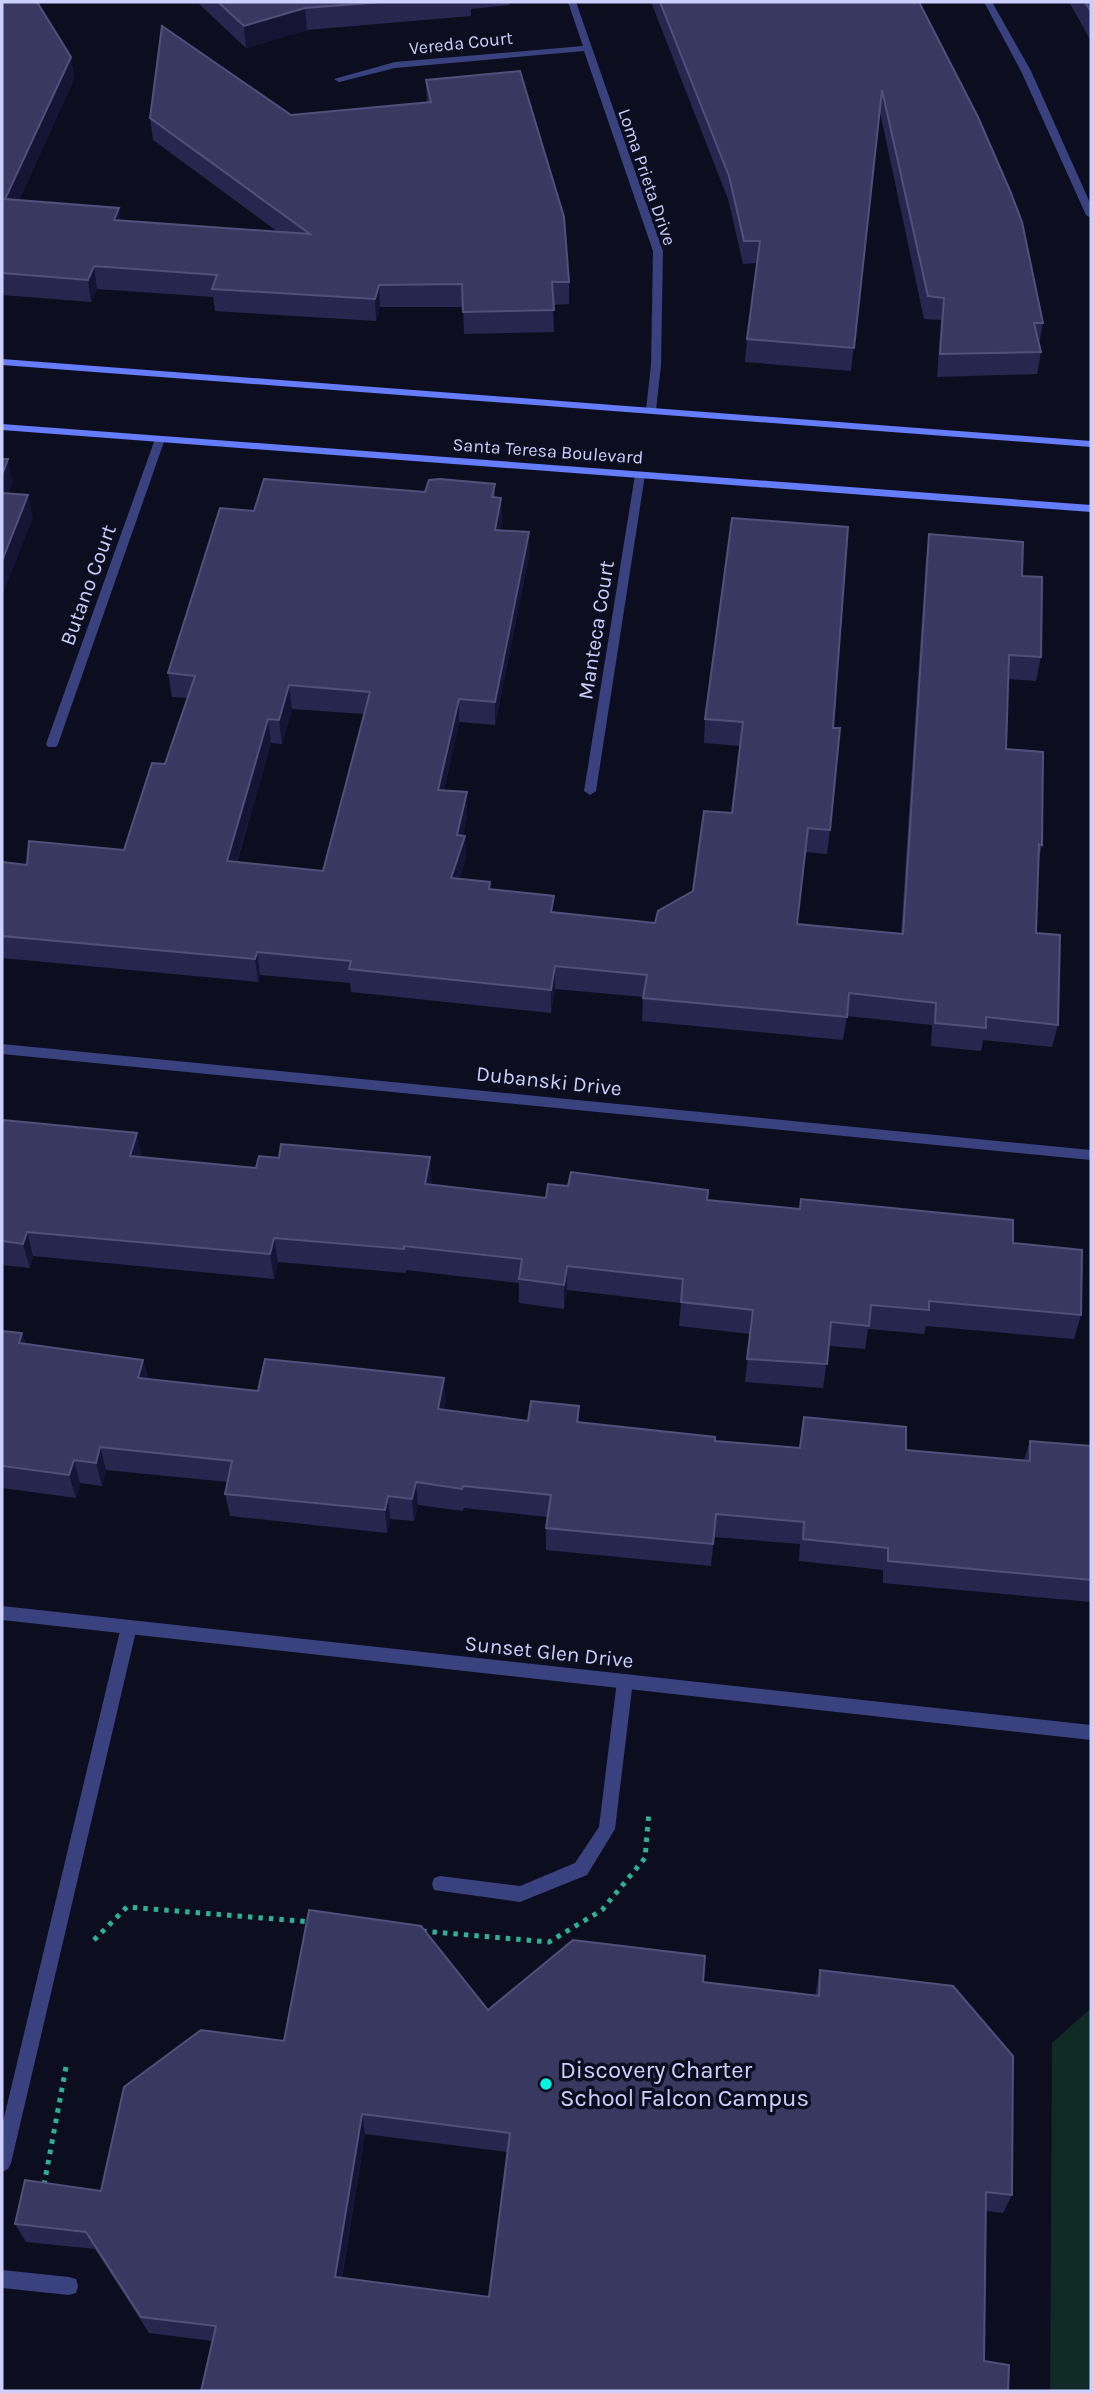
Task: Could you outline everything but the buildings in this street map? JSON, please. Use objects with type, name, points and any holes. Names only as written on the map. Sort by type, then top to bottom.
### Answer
[{"type":"main road","points":[[2,362],[1091,444]]},
{"type":"main road","name":"Santa Teresa Boulevard","points":[[2,427],[1091,509]]},
{"type":"street","name":"Loma Prieta Drive","points":[[572,2],[658,251],[656,365],[651,410]]},
{"type":"street","points":[[988,2],[1026,71],[1091,215]]},
{"type":"street","name":"Vereda Court","points":[[339,79],[396,65],[587,48]]},
{"type":"street","name":"Butano Court","points":[[51,744],[160,439]]},
{"type":"street","name":"Manteca Court","points":[[590,792],[640,475]]},
{"type":"street","name":"Dubanski Drive","points":[[2,1049],[1091,1155]]},
{"type":"street","name":"Sunset Glen Drive","points":[[2,1613],[1091,1733]]},
{"type":"street","points":[[2,2163],[129,1627]]},
{"type":"street","points":[[440,1884],[520,1895],[581,1869],[607,1829],[625,1681]]},
{"type":"street","points":[[2,2279],[69,2286]]},
{"type":"path","points":[[413,1930],[549,1942],[602,1910],[645,1858],[649,1807]]},
{"type":"path","points":[[89,1945],[127,1907],[317,1923]]},
{"type":"path","points":[[44,2185],[66,2065]]},
{"type":"green space","points":[[1091,2008],[1091,2391],[1050,2391],[1052,2043]]},
{"type":"place","name":"Discovery Charter School Falcon Campus","points":[[546,2084]]}]
